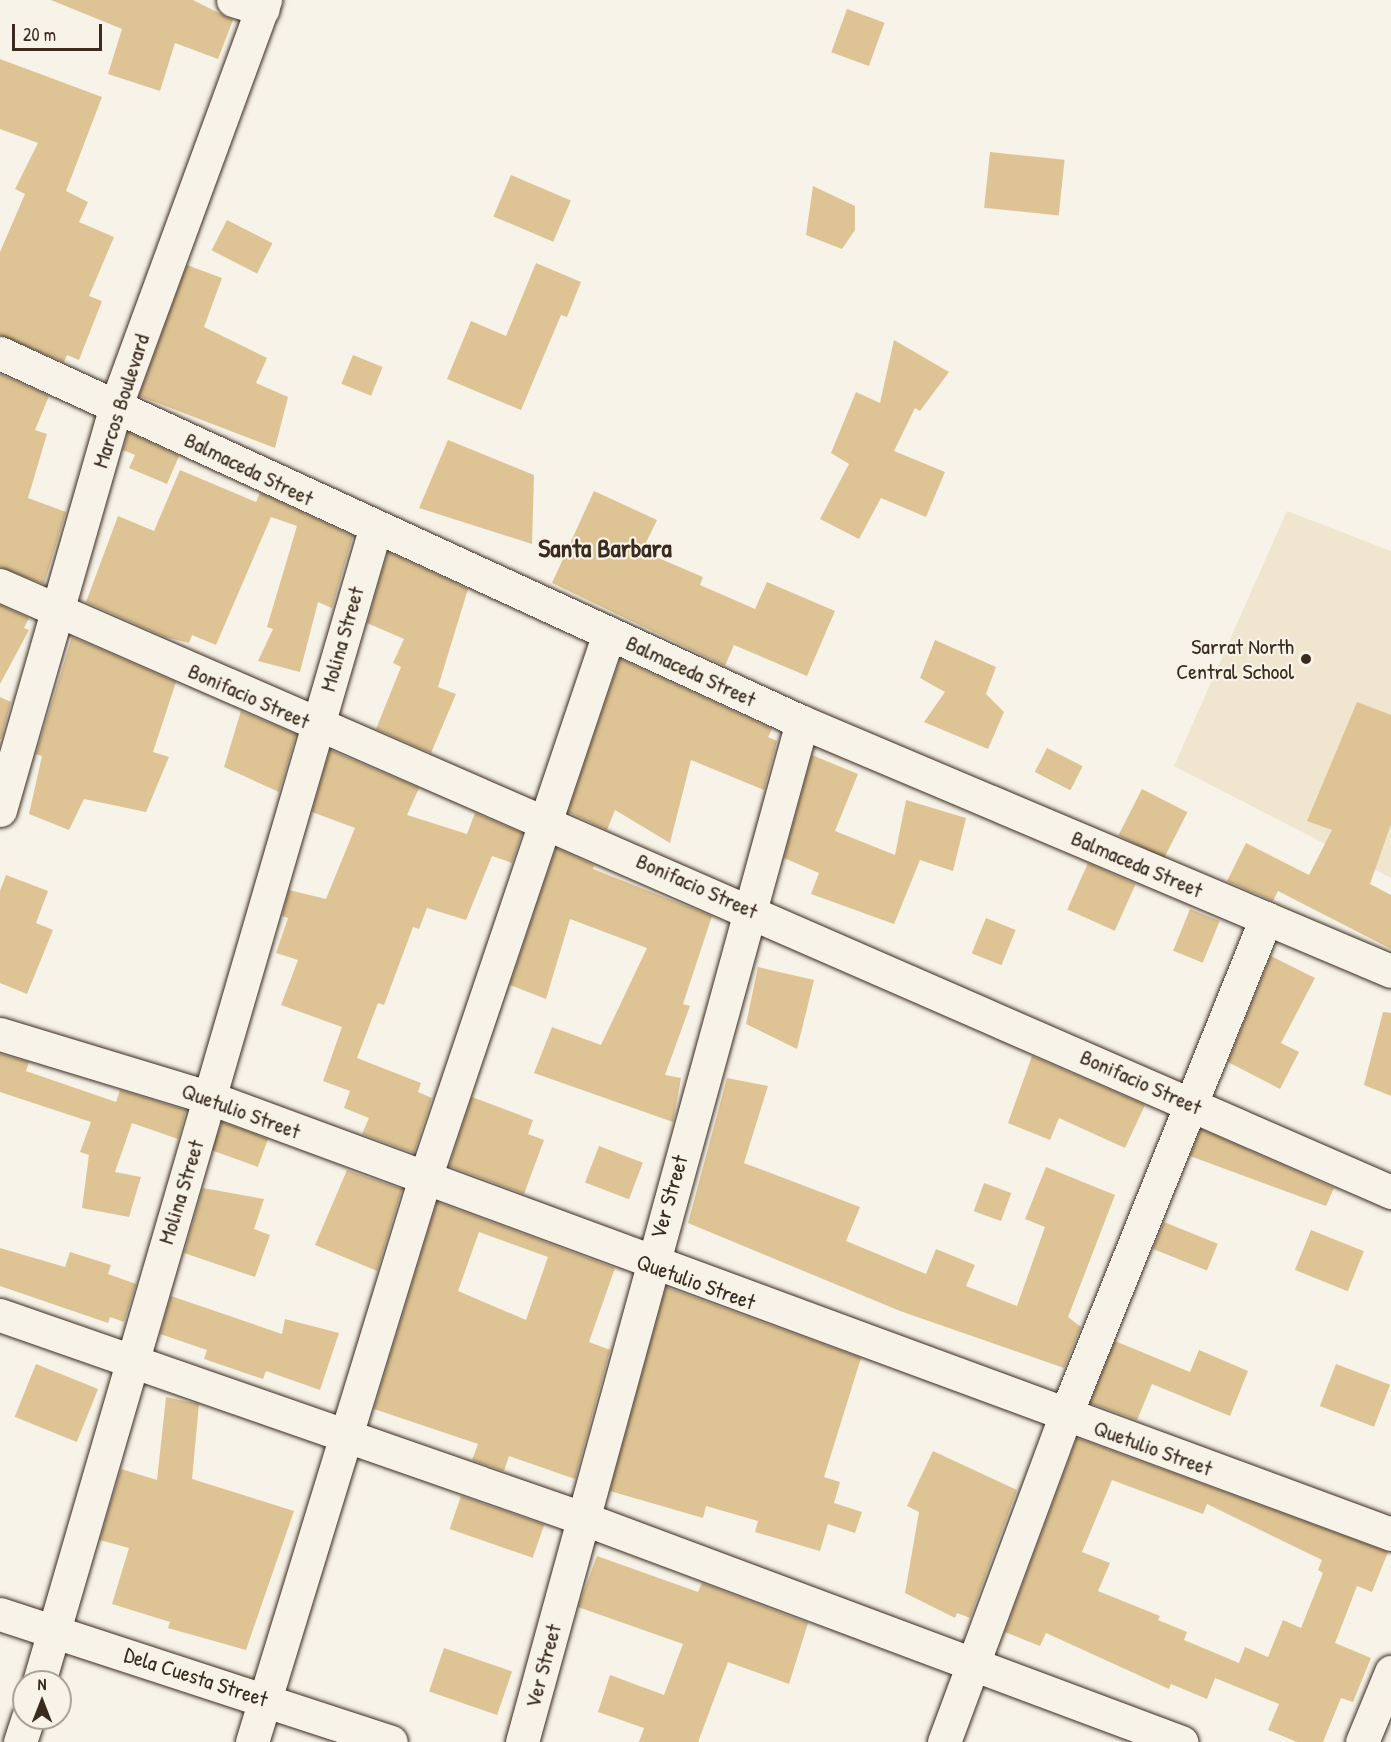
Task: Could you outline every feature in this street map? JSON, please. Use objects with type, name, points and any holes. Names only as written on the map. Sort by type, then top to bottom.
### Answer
[{"type":"street","name":"Marcos Boulevard","points":[[0,810],[116,405],[254,3]]},
{"type":"street","name":"Balmaceda Street","points":[[0,353],[116,405],[375,529],[802,722],[1391,971]]},
{"type":"street","name":"Molina Street","points":[[43,1670],[130,1357],[210,1098],[375,529]]},
{"type":"street","name":"Bonifacio Street","points":[[0,585],[317,726],[545,819],[1391,1192]]},
{"type":"street","points":[[252,1742],[425,1178],[609,633]]},
{"type":"street","name":"Ver Street","points":[[522,1742],[650,1265],[802,722]]},
{"type":"street","points":[[944,1742],[976,1661],[1065,1416],[1189,1103],[1266,918]]},
{"type":"street","name":"Quetulio Street","points":[[0,1034],[210,1098],[650,1265],[1391,1534]]},
{"type":"street","points":[[0,1315],[130,1357],[582,1518],[976,1661],[1181,1742]]},
{"type":"street","name":"Dela Cuesta Street","points":[[0,1614],[265,1698],[391,1742]]},
{"type":"street","points":[[1362,1742],[1391,1672]]},
{"type":"shaded area","name":"Sarrat North Central School","points":[[1287,511],[1391,551],[1391,878],[1174,766]]},
{"type":"building","points":[[51,0],[193,0],[233,20],[218,59],[175,43],[160,91],[108,74],[122,29]]},
{"type":"building","points":[[847,9],[885,23],[869,66],[831,52]]},
{"type":"building","points":[[0,59],[102,97],[66,191],[88,202],[79,222],[114,237],[89,296],[102,301],[79,360],[67,355],[64,362],[0,335],[0,252],[25,194],[15,189],[38,143],[0,129]]},
{"type":"building","points":[[990,152],[1065,160],[1059,216],[984,208]]},
{"type":"building","points":[[511,175],[571,200],[553,242],[493,216]]},
{"type":"building","points":[[813,186],[855,206],[855,230],[842,249],[806,235]]},
{"type":"building","points":[[227,220],[272,243],[257,273],[212,250]]},
{"type":"building","points":[[536,263],[581,282],[567,317],[561,315],[521,410],[447,379],[471,321],[506,336]]},
{"type":"building","points":[[187,265],[222,278],[204,327],[267,358],[256,383],[288,397],[275,448],[139,396]]},
{"type":"building","points":[[894,340],[949,372],[920,411],[915,408],[894,451],[945,472],[926,517],[881,498],[859,539],[820,519],[849,464],[831,453],[856,392],[880,403]]},
{"type":"building","points":[[353,355],[383,367],[371,396],[341,384]]},
{"type":"building","points":[[0,374],[49,396],[35,430],[47,434],[28,498],[66,512],[44,584],[0,567]]},
{"type":"building","points":[[128,432],[179,456],[167,484],[129,468],[135,455],[123,450]]},
{"type":"building","points":[[448,440],[534,475],[532,544],[419,508]]},
{"type":"building","points":[[180,470],[256,502],[260,493],[353,536],[332,608],[318,602],[300,672],[258,661],[273,629],[267,627],[297,526],[271,517],[216,645],[192,635],[189,643],[165,637],[86,602],[118,516],[154,531]]},
{"type":"building","points":[[594,491],[657,520],[642,551],[703,577],[700,585],[755,609],[767,582],[835,611],[807,676],[734,645],[725,666],[552,583]]},
{"type":"building","points":[[388,552],[468,589],[438,687],[456,694],[431,753],[376,729],[401,667],[393,663],[404,639],[367,623]]},
{"type":"building","points":[[0,605],[29,618],[24,628],[29,630],[0,684]]},
{"type":"building","points":[[72,637],[176,682],[153,752],[169,757],[146,812],[84,799],[69,830],[29,814],[42,756],[36,754]]},
{"type":"building","points":[[935,640],[996,667],[986,694],[1004,712],[988,749],[924,722],[945,692],[920,678]]},
{"type":"building","points":[[620,659],[772,729],[768,737],[777,741],[764,790],[691,760],[670,843],[615,810],[607,830],[568,812]]},
{"type":"building","points":[[0,697],[11,702],[1,739],[0,739]]},
{"type":"building","points":[[1357,702],[1391,715],[1391,824],[1370,884],[1391,895],[1391,949],[1278,891],[1273,901],[1227,881],[1246,843],[1309,875],[1332,830],[1307,821]]},
{"type":"building","points":[[241,711],[296,734],[279,792],[224,767]]},
{"type":"building","points":[[1047,748],[1083,766],[1070,790],[1035,772]]},
{"type":"building","points":[[330,750],[419,788],[407,815],[467,834],[475,813],[522,833],[512,863],[492,856],[466,920],[427,908],[419,929],[413,927],[384,1005],[378,1003],[357,1058],[421,1083],[418,1092],[432,1098],[414,1153],[362,1134],[369,1118],[344,1108],[350,1091],[323,1081],[342,1027],[281,1005],[298,960],[276,953],[288,918],[282,916],[289,890],[326,899],[355,828],[312,812]]},
{"type":"building","points":[[812,755],[858,774],[835,831],[895,855],[906,800],[966,818],[953,871],[920,860],[894,924],[811,894],[819,873],[784,858]]},
{"type":"building","points":[[1142,789],[1187,812],[1164,858],[1118,835]]},
{"type":"building","points":[[556,848],[594,865],[593,869],[712,916],[683,1004],[690,1006],[665,1075],[681,1078],[673,1122],[534,1073],[552,1027],[601,1045],[647,948],[570,919],[546,999],[510,985]]},
{"type":"building","points":[[1088,863],[1136,884],[1115,931],[1067,910]]},
{"type":"building","points":[[6,875],[48,891],[36,923],[53,930],[27,994],[0,983],[0,891]]},
{"type":"building","points":[[1190,909],[1220,921],[1203,963],[1173,951]]},
{"type":"building","points":[[986,918],[1016,930],[1001,965],[972,953]]},
{"type":"building","points":[[1271,956],[1315,978],[1281,1043],[1299,1052],[1280,1089],[1228,1062]]},
{"type":"building","points":[[758,967],[814,980],[797,1049],[746,1024]]},
{"type":"building","points":[[1383,1012],[1391,1013],[1391,1096],[1364,1085]]},
{"type":"building","points":[[0,1054],[29,1062],[26,1071],[116,1102],[120,1090],[186,1110],[178,1139],[132,1123],[115,1172],[141,1177],[129,1217],[82,1208],[89,1155],[80,1152],[91,1122],[0,1092]]},
{"type":"building","points":[[1032,1056],[1145,1105],[1125,1148],[1059,1118],[1050,1140],[1008,1123]]},
{"type":"building","points":[[727,1078],[768,1086],[744,1163],[860,1207],[846,1241],[926,1274],[936,1249],[975,1265],[966,1286],[1017,1306],[1045,1227],[1025,1219],[1046,1167],[1115,1195],[1068,1317],[1081,1327],[1064,1368],[900,1311],[688,1223]]},
{"type":"building","points":[[472,1097],[533,1120],[528,1134],[544,1140],[524,1194],[449,1166]]},
{"type":"building","points":[[222,1122],[268,1139],[258,1167],[212,1150]]},
{"type":"building","points":[[1201,1129],[1334,1188],[1326,1206],[1190,1156]]},
{"type":"building","points":[[599,1146],[643,1163],[629,1199],[585,1182]]},
{"type":"building","points":[[347,1170],[402,1189],[377,1271],[315,1245]]},
{"type":"building","points":[[984,1183],[1011,1193],[1001,1221],[974,1211]]},
{"type":"building","points":[[203,1188],[264,1199],[254,1229],[270,1235],[255,1277],[184,1253]]},
{"type":"building","points":[[437,1202],[615,1268],[589,1342],[610,1350],[575,1479],[509,1456],[504,1471],[472,1460],[478,1444],[374,1409]],"holes":[[[479,1232],[548,1257],[526,1320],[458,1291]]]},
{"type":"building","points":[[1164,1222],[1218,1244],[1207,1271],[1153,1249]]},
{"type":"building","points":[[1311,1230],[1364,1251],[1348,1291],[1295,1270]]},
{"type":"building","points":[[0,1248],[65,1267],[70,1252],[111,1265],[108,1274],[136,1284],[124,1322],[110,1317],[108,1323],[0,1286]]},
{"type":"building","points":[[666,1287],[861,1358],[824,1477],[840,1482],[834,1503],[862,1512],[855,1533],[828,1524],[820,1551],[755,1532],[758,1521],[706,1506],[703,1518],[610,1491]]},
{"type":"building","points":[[171,1296],[282,1334],[285,1319],[339,1333],[320,1390],[266,1371],[263,1379],[204,1359],[207,1350],[160,1334]]},
{"type":"building","points":[[1115,1341],[1190,1372],[1199,1350],[1248,1371],[1230,1416],[1152,1384],[1137,1420],[1090,1403]]},
{"type":"building","points":[[36,1364],[98,1389],[77,1442],[15,1417]]},
{"type":"building","points":[[1336,1364],[1390,1385],[1374,1427],[1320,1406]]},
{"type":"building","points":[[166,1397],[199,1404],[192,1479],[294,1511],[246,1650],[168,1628],[170,1622],[112,1604],[129,1548],[100,1540],[121,1469],[157,1480]]},
{"type":"building","points":[[1077,1438],[1388,1552],[1372,1592],[1357,1586],[1335,1643],[1371,1658],[1353,1702],[1341,1698],[1323,1742],[1297,1742],[1268,1730],[1279,1704],[1215,1678],[1207,1699],[1171,1684],[1169,1689],[1046,1633],[1040,1646],[1005,1632]],"holes":[[[1112,1480],[1203,1514],[1207,1504],[1322,1560],[1318,1570],[1323,1573],[1301,1628],[1283,1620],[1268,1657],[1245,1647],[1239,1663],[1184,1640],[1187,1632],[1158,1620],[1160,1616],[1098,1591],[1110,1563],[1082,1552]]]},
{"type":"building","points":[[933,1451],[1017,1490],[970,1618],[957,1613],[955,1618],[905,1593],[919,1512],[907,1506]]},
{"type":"building","points":[[461,1496],[544,1525],[533,1558],[450,1529]]},
{"type":"building","points":[[597,1556],[698,1592],[702,1583],[808,1623],[789,1684],[728,1662],[698,1742],[639,1742],[644,1728],[598,1712],[610,1675],[664,1695],[683,1644],[578,1607]]},
{"type":"building","points":[[444,1648],[512,1671],[497,1715],[429,1691]]},
{"type":"place","name":"Sarrat North Central School","points":[[1306,659]]},
{"type":"district","name":"Santa Barbara","points":[[605,548]]}]
